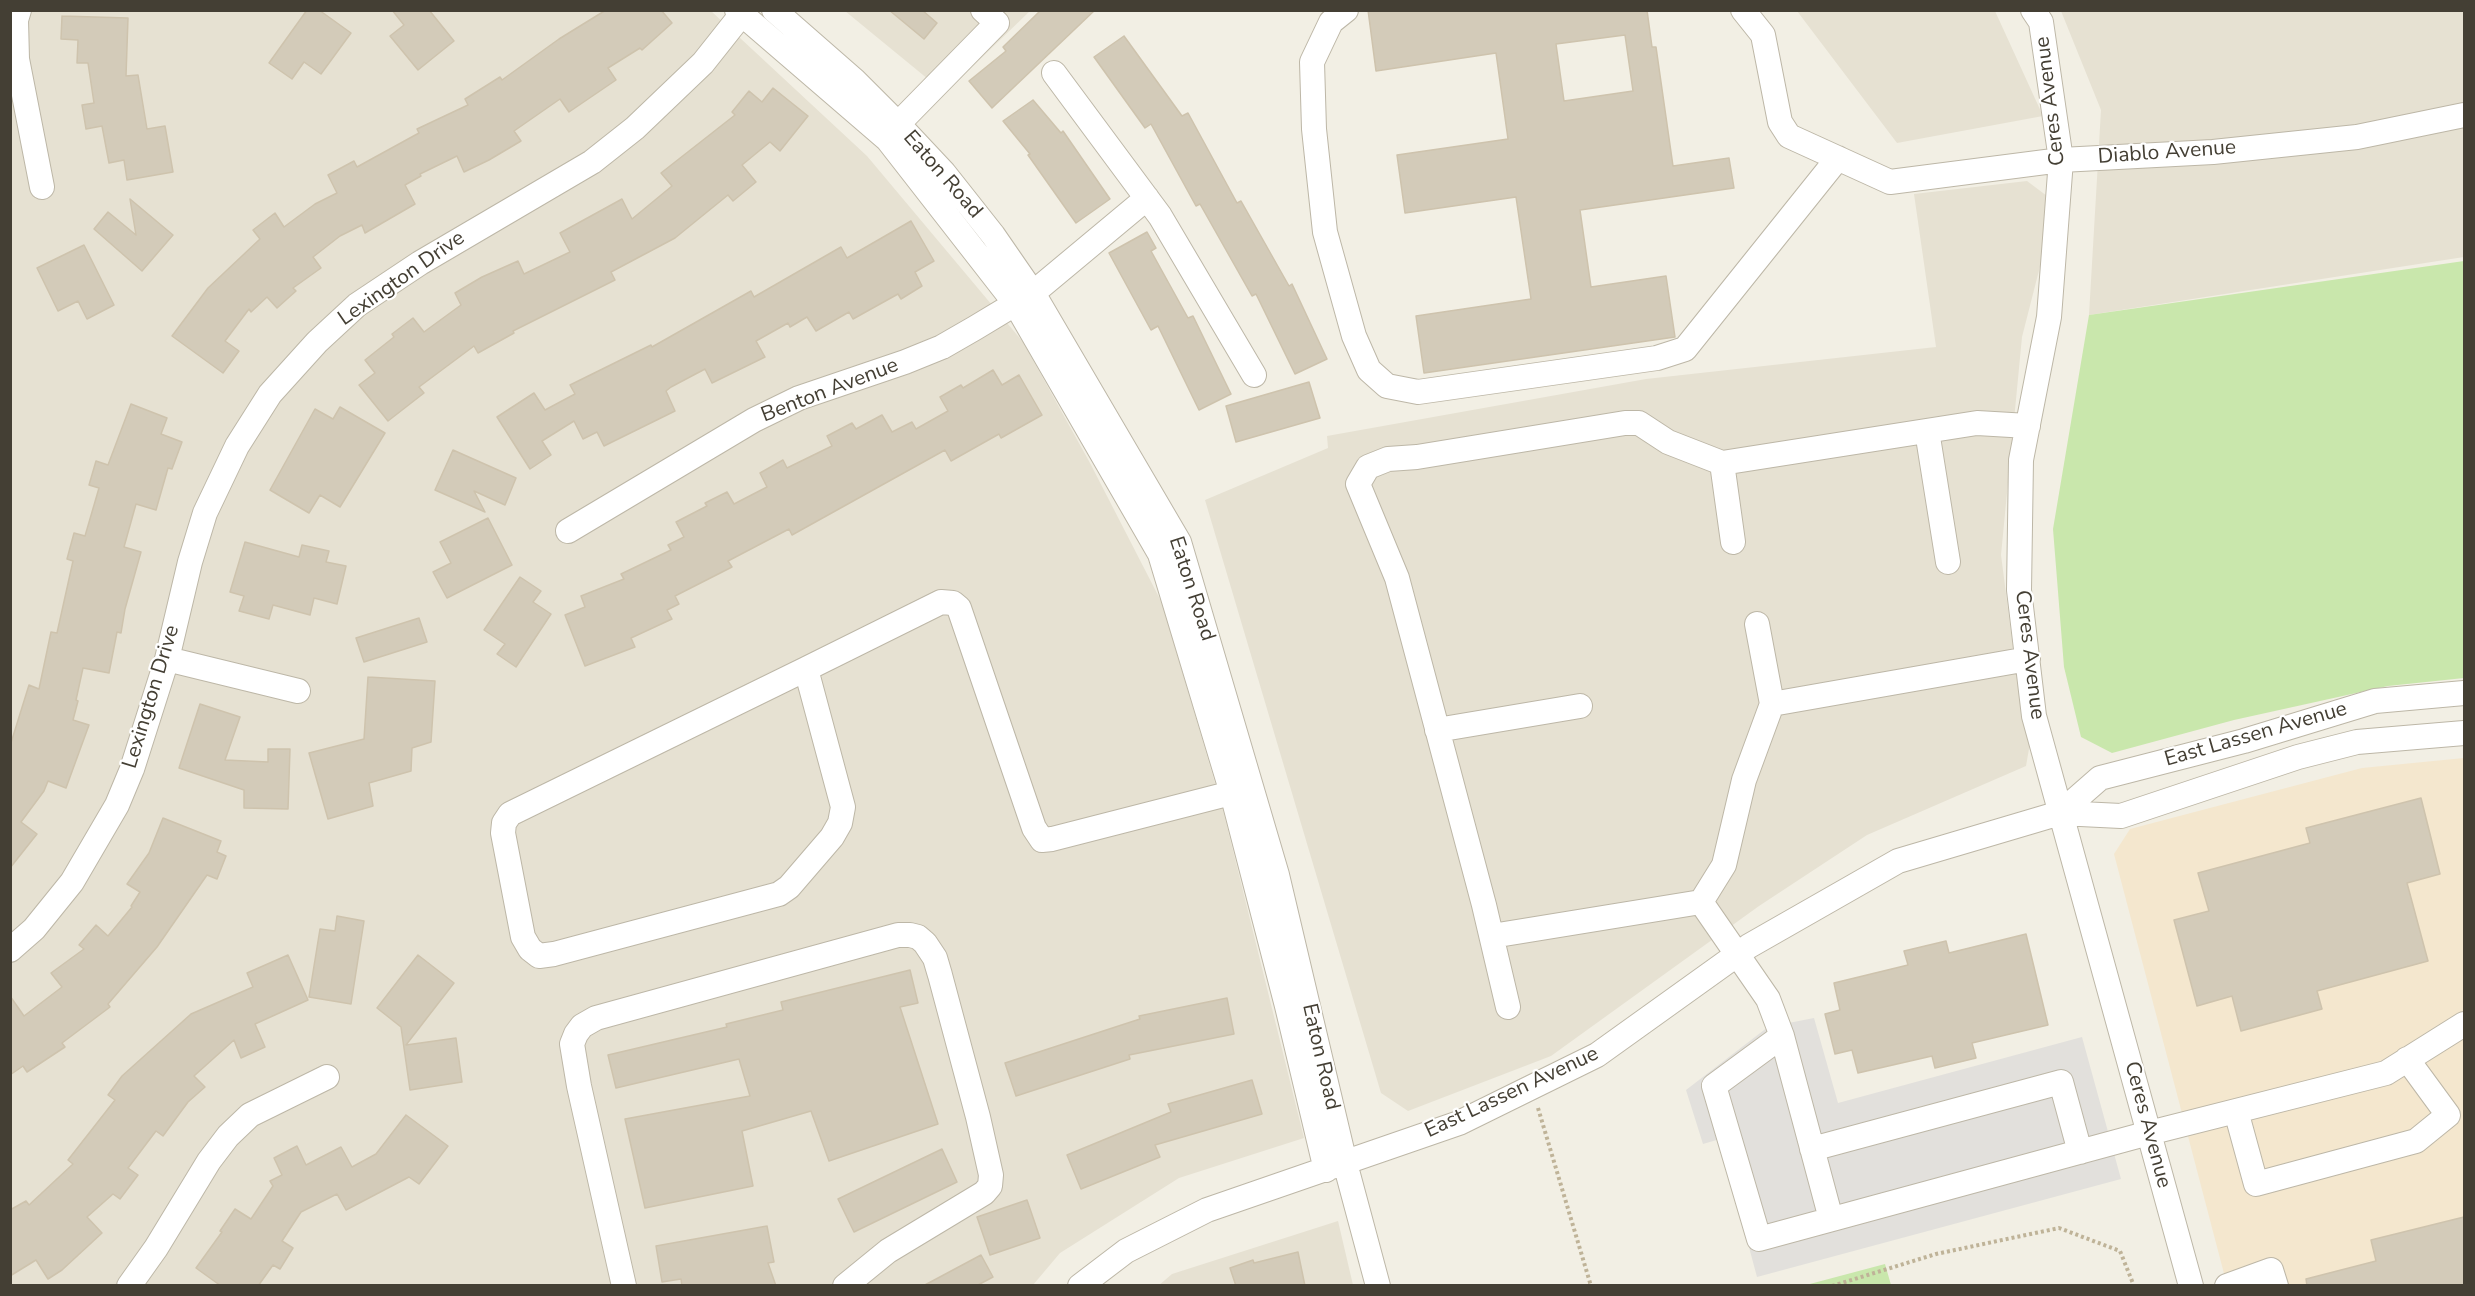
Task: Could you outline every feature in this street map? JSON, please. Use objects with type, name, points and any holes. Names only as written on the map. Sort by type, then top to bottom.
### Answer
[{"type":"street","points":[[19,10],[16,20],[17,59],[42,187]]},
{"type":"street","name":"Eaton Road","points":[[774,10],[854,80],[898,124],[944,173],[993,235],[1024,298],[1179,542],[1242,791],[1277,875],[1336,1167],[1378,1286]]},
{"type":"street","points":[[898,124],[997,23],[983,10]]},
{"type":"street","points":[[1346,10],[1331,22],[1312,62],[1314,129],[1325,232],[1354,336],[1369,370],[1387,386],[1418,392],[1658,358],[1685,349],[1838,158]]},
{"type":"street","name":"Diablo Avenue","points":[[1743,10],[1763,35],[1780,122],[1789,136],[1890,182],[2061,160],[2213,152],[2356,137],[2464,115]]},
{"type":"street","name":"Ceres Avenue","points":[[2033,10],[2041,22],[2061,160],[2049,317],[2021,460],[2019,590],[2034,716],[2191,1286]]},
{"type":"street","points":[[741,12],[888,140],[1024,298]]},
{"type":"street","name":"Lexington Drive","points":[[10,950],[34,929],[72,882],[103,832],[132,769],[167,659],[190,562],[205,513],[237,446],[270,394],[317,342],[357,305],[420,262],[592,162],[635,128],[703,63],[741,12]]},
{"type":"street","points":[[1054,73],[1160,216],[1254,375]]},
{"type":"street","name":"Benton Avenue","points":[[568,531],[754,420],[799,398],[904,362],[942,346],[1024,298],[1147,198]]},
{"type":"street","points":[[1509,1007],[1397,578],[1358,484],[1368,467],[1389,459],[1417,457],[1625,423],[1639,423],[1668,442],[1722,463],[1977,423],[2028,426]]},
{"type":"street","points":[[1927,431],[1948,562]]},
{"type":"street","points":[[1722,463],[1733,542]]},
{"type":"street","points":[[806,669],[843,807],[840,823],[832,837],[789,887],[779,894],[554,954],[538,956],[530,950],[523,937],[503,833],[504,823],[510,814],[941,602],[953,603],[959,608],[1034,828],[1042,840],[1242,791]]},
{"type":"street","points":[[1492,936],[1701,902],[1724,865],[1744,780],[1772,704],[1756,624]]},
{"type":"street","points":[[167,659],[298,691]]},
{"type":"street","points":[[1772,704],[2028,659]]},
{"type":"street","name":"East Lassen Avenue","points":[[2060,813],[2100,778],[2244,741],[2375,701],[2464,693]]},
{"type":"street","points":[[2375,701],[2383,740]]},
{"type":"street","points":[[1437,730],[1580,706]]},
{"type":"street","name":"East Lassen Avenue","points":[[1080,1286],[1126,1251],[1208,1210],[1460,1123],[1597,1055],[1736,955],[1898,861],[2060,813],[2121,816],[2298,758],[2357,742],[2464,733]]},
{"type":"street","points":[[1701,902],[1768,999],[1782,1036],[1831,1219]]},
{"type":"street","points":[[624,1286],[579,1086],[572,1044],[582,1026],[596,1018],[898,934],[910,935],[918,937],[925,943],[938,966],[978,1117],[991,1175],[990,1186],[984,1193],[967,1204],[921,1229],[888,1251],[845,1286]]},
{"type":"street","points":[[1782,1036],[1714,1086],[1759,1239],[2149,1133],[2386,1073],[2464,1024]]},
{"type":"street","points":[[2236,1111],[2256,1184],[2416,1140],[2448,1115],[2408,1059]]},
{"type":"street","points":[[129,1286],[156,1248],[208,1161],[228,1136],[250,1115],[327,1077]]},
{"type":"street","points":[[1812,1149],[2061,1082],[2080,1152]]},
{"type":"street","points":[[2227,1286],[2271,1270],[2276,1286]]},
{"type":"path","points":[[1532,1087],[1591,1286]]},
{"type":"path","points":[[1832,1286],[1936,1254],[2059,1227],[2120,1251],[2134,1286]]},
{"type":"shaded area","points":[[10,11],[711,11],[867,156],[1023,342],[1090,463],[1162,603],[1223,810],[1304,1138],[1179,1178],[1060,1253],[1033,1285],[11,1285]]},
{"type":"shaded area","points":[[845,11],[1030,11],[945,93]]},
{"type":"shaded area","points":[[1797,11],[1995,11],[2043,116],[1897,143]]},
{"type":"shaded area","points":[[2061,11],[2464,11],[2464,257],[2089,315],[2101,110]]},
{"type":"shaded area","points":[[2027,181],[2047,196],[2047,239],[2022,337],[2001,555],[2018,686],[2030,743],[2026,766],[1867,835],[1759,906],[1551,1056],[1408,1111],[1381,1093],[1205,500],[1328,448],[1327,436],[1646,379],[1936,347],[1914,194]]},
{"type":"shaded area","points":[[2464,758],[2464,1285],[2227,1285],[2114,854],[2130,829],[2362,768]]},
{"type":"shaded area","points":[[1814,1018],[1838,1103],[2082,1037],[2121,1179],[1757,1277],[1720,1139],[1703,1144],[1686,1090],[1768,1027]]},
{"type":"shaded area","points":[[1338,1221],[1353,1285],[1158,1286],[1172,1274]]},
{"type":"green space","points":[[2464,261],[2464,678],[2388,686],[2234,720],[2112,753],[2081,737],[2064,667],[2053,529],[2089,315]]},
{"type":"green space","points":[[1885,1264],[1891,1285],[1806,1285]]},
{"type":"building","points":[[307,10],[319,10],[351,33],[321,74],[304,62],[292,79],[269,63]]},
{"type":"building","points":[[392,10],[429,10],[454,41],[418,70],[390,36],[404,25]]},
{"type":"building","points":[[606,10],[661,10],[672,23],[642,50],[640,48],[608,68],[616,80],[569,112],[560,99],[514,131],[521,141],[489,160],[464,172],[457,156],[420,174],[421,176],[405,185],[415,204],[365,233],[362,225],[340,236],[313,257],[321,268],[293,288],[296,291],[277,308],[267,297],[251,312],[249,309],[225,341],[239,351],[223,373],[172,336],[208,288],[260,239],[253,230],[275,213],[284,227],[315,204],[337,193],[328,175],[354,161],[357,167],[419,133],[417,129],[468,105],[465,99],[500,77],[502,80],[559,39]]},
{"type":"building","points":[[889,10],[922,10],[937,23],[924,39]]},
{"type":"building","points":[[1041,10],[1095,10],[992,108],[969,81],[1006,51],[1003,47]]},
{"type":"building","points":[[1368,10],[1647,10],[1652,47],[1656,47],[1673,166],[1729,158],[1734,188],[1580,210],[1591,287],[1666,276],[1675,337],[1424,373],[1416,316],[1531,299],[1516,197],[1405,213],[1397,155],[1508,139],[1496,53],[1376,71]],"holes":[[[1625,35],[1633,91],[1564,101],[1556,44]]]},
{"type":"building","points":[[62,16],[128,18],[126,76],[138,75],[147,129],[165,126],[173,172],[127,180],[124,160],[109,163],[102,126],[86,129],[82,105],[94,103],[88,63],[77,63],[78,40],[61,39]]},
{"type":"building","points":[[1124,36],[1182,116],[1188,113],[1237,203],[1241,201],[1289,286],[1292,284],[1327,359],[1295,374],[1256,294],[1252,296],[1200,204],[1196,206],[1151,124],[1145,128],[1094,57]]},
{"type":"building","points":[[773,88],[808,116],[780,151],[770,142],[742,165],[756,182],[733,201],[728,195],[675,238],[611,272],[615,280],[513,331],[514,333],[478,353],[474,346],[419,387],[424,393],[388,421],[359,385],[375,373],[365,360],[413,318],[424,332],[461,305],[455,293],[482,277],[518,261],[524,274],[570,252],[560,233],[622,199],[632,219],[672,186],[661,173],[735,115],[732,112],[749,91],[762,102]]},
{"type":"building","points":[[1033,100],[1061,133],[1063,131],[1110,199],[1076,223],[1028,155],[1030,154],[1003,121]]},
{"type":"building","points":[[130,199],[173,235],[142,271],[94,229],[108,212],[136,235]]},
{"type":"building","points":[[911,221],[934,261],[915,272],[922,286],[901,299],[898,294],[853,319],[849,312],[816,331],[807,317],[790,327],[788,323],[756,341],[765,357],[712,383],[705,369],[671,387],[666,391],[675,411],[604,446],[597,432],[583,439],[574,421],[542,441],[551,455],[530,469],[497,417],[534,393],[545,410],[575,394],[570,385],[651,345],[652,347],[751,291],[754,297],[841,247],[847,258]]},
{"type":"building","points":[[1147,232],[1156,248],[1151,251],[1188,318],[1193,316],[1231,394],[1199,410],[1158,326],[1151,330],[1109,253]]},
{"type":"building","points":[[84,245],[114,305],[87,319],[78,301],[58,311],[37,268]]},
{"type":"building","points":[[993,370],[1002,385],[1019,375],[1042,415],[1001,438],[999,434],[951,461],[945,450],[792,535],[789,529],[728,561],[732,567],[675,596],[679,604],[667,610],[672,619],[631,638],[635,647],[585,666],[565,615],[585,607],[581,596],[624,579],[621,574],[671,550],[668,545],[684,537],[676,522],[707,506],[705,503],[727,492],[734,504],[767,487],[760,473],[783,460],[787,468],[832,446],[827,436],[852,423],[856,429],[882,415],[892,432],[912,422],[916,429],[948,411],[940,397],[961,385],[963,388]]},
{"type":"building","points":[[1309,382],[1320,418],[1236,442],[1226,406]]},
{"type":"building","points":[[131,404],[167,418],[161,434],[182,442],[172,469],[168,468],[156,510],[136,504],[124,547],[141,552],[125,609],[121,633],[117,632],[109,673],[83,668],[73,720],[89,725],[66,788],[48,781],[44,791],[21,822],[37,834],[10,868],[10,746],[29,685],[39,689],[51,632],[57,633],[73,561],[67,559],[74,533],[85,536],[99,488],[89,485],[96,461],[108,465]]},
{"type":"building","points":[[340,407],[385,433],[340,507],[320,495],[309,513],[270,490],[315,409],[333,419]]},
{"type":"building","points":[[453,450],[516,478],[505,505],[474,491],[485,512],[435,490]]},
{"type":"building","points":[[488,518],[512,565],[447,598],[433,572],[451,563],[440,542]]},
{"type":"building","points":[[245,542],[299,557],[302,545],[329,551],[326,562],[346,566],[337,604],[314,598],[310,615],[273,605],[269,619],[239,611],[244,596],[230,592]]},
{"type":"building","points":[[520,577],[541,591],[533,602],[551,614],[516,667],[497,654],[505,644],[484,630]]},
{"type":"building","points":[[419,618],[427,642],[364,662],[356,638]]},
{"type":"building","points":[[368,677],[435,681],[431,742],[412,748],[411,771],[369,783],[373,806],[328,819],[309,753],[364,739]]},
{"type":"building","points":[[200,704],[240,717],[225,760],[268,762],[268,749],[290,749],[288,809],[244,808],[244,790],[179,768]]},
{"type":"building","points":[[2421,798],[2440,874],[2407,883],[2428,961],[2317,991],[2322,1009],[2241,1031],[2232,996],[2197,1006],[2174,920],[2209,911],[2198,873],[2310,843],[2306,828]]},
{"type":"building","points":[[163,818],[221,841],[217,852],[226,856],[217,879],[207,875],[157,947],[108,1004],[110,1007],[62,1043],[65,1047],[27,1072],[23,1066],[10,1075],[10,996],[24,1016],[62,987],[51,973],[84,949],[79,945],[96,925],[108,936],[132,907],[140,892],[127,884],[149,853]]},
{"type":"building","points":[[337,916],[364,921],[351,1004],[309,997],[320,929],[335,931]]},
{"type":"building","points":[[2026,934],[2048,1025],[1972,1043],[1976,1058],[1935,1068],[1932,1056],[1858,1073],[1852,1050],[1835,1054],[1825,1014],[1840,1010],[1834,983],[1908,965],[1904,951],[1946,941],[1949,953]]},
{"type":"building","points":[[288,955],[308,1000],[255,1024],[265,1047],[241,1058],[234,1040],[194,1076],[205,1087],[188,1102],[163,1136],[156,1131],[128,1168],[138,1175],[120,1199],[113,1194],[87,1217],[102,1233],[62,1270],[48,1279],[36,1260],[10,1276],[10,1210],[26,1201],[29,1205],[73,1164],[68,1160],[115,1100],[108,1095],[122,1076],[191,1014],[253,987],[247,973]]},
{"type":"building","points":[[418,955],[454,983],[406,1045],[456,1038],[462,1082],[410,1090],[401,1027],[377,1008]]},
{"type":"building","points":[[910,970],[918,1003],[900,1007],[938,1124],[829,1161],[811,1111],[742,1131],[753,1186],[645,1208],[625,1119],[750,1096],[739,1059],[616,1088],[608,1055],[727,1027],[726,1024],[783,1010],[781,1002]]},
{"type":"building","points":[[1227,998],[1234,1034],[1129,1055],[1130,1059],[1016,1096],[1005,1063],[1140,1019],[1139,1016]]},
{"type":"building","points":[[1252,1080],[1262,1114],[1155,1145],[1160,1157],[1081,1189],[1067,1155],[1171,1112],[1168,1104]]},
{"type":"building","points":[[406,1115],[448,1146],[419,1184],[409,1177],[346,1210],[337,1194],[301,1212],[282,1241],[293,1248],[280,1269],[273,1265],[258,1286],[221,1286],[196,1268],[222,1232],[220,1231],[235,1209],[251,1219],[273,1186],[270,1181],[282,1175],[274,1158],[297,1146],[306,1165],[341,1147],[352,1167],[376,1154]]},
{"type":"building","points":[[942,1149],[957,1182],[854,1232],[838,1199]]},
{"type":"building","points":[[1027,1200],[1040,1238],[990,1255],[977,1217]]},
{"type":"building","points":[[2464,1217],[2464,1286],[2307,1286],[2306,1279],[2376,1261],[2371,1240]]},
{"type":"building","points":[[767,1226],[774,1262],[768,1263],[776,1286],[682,1286],[681,1279],[662,1282],[656,1246]]},
{"type":"building","points":[[1298,1252],[1305,1286],[1236,1286],[1230,1268],[1253,1260],[1254,1263]]},
{"type":"building","points":[[981,1255],[993,1277],[976,1286],[923,1286]]}]
